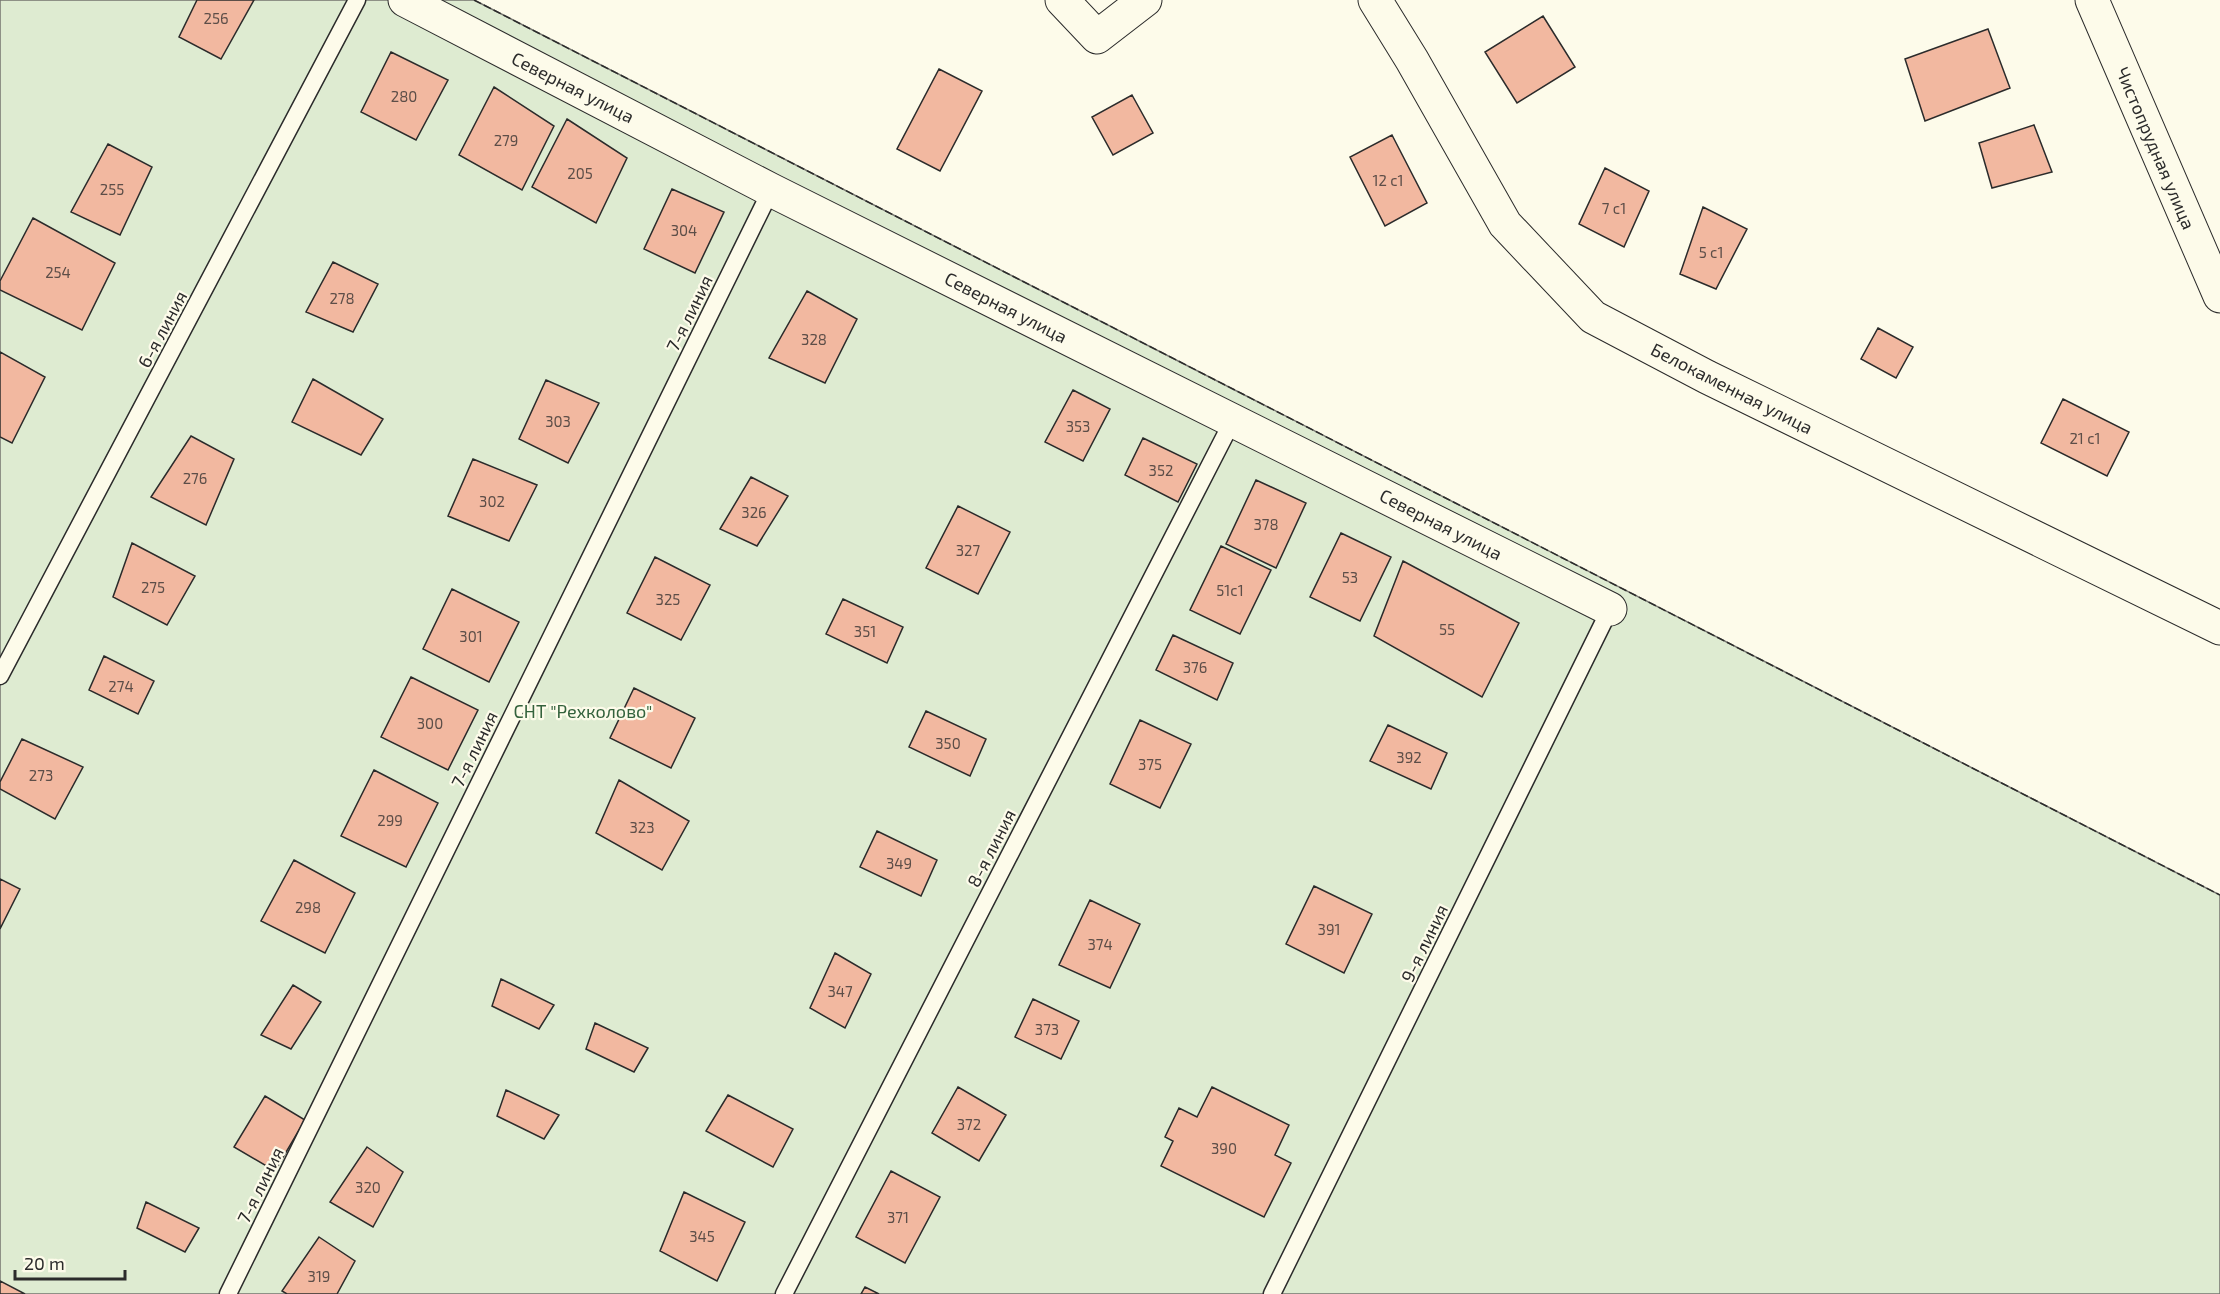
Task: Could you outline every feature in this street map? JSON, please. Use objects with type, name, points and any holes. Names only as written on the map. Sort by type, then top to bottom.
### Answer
[{"type":"street","name":"Северная улица","points":[[405,0],[771,190],[1610,609]]},
{"type":"street","points":[[1062,0],[1097,38],[1145,0]]},
{"type":"street","name":"Белокаменная улица","points":[[1375,0],[1412,60],[1505,224],[1593,317],[1707,377],[2220,628]]},
{"type":"street","name":"Чистопрудная улица","points":[[2092,0],[2220,296]]},
{"type":"lane","name":"6-я линия","points":[[0,676],[357,0]]},
{"type":"lane","name":"7-я линия","points":[[228,1294],[771,190]]},
{"type":"lane","name":"8-я линия","points":[[784,1294],[1233,420]]},
{"type":"lane","name":"9-я линия","points":[[1277,1292],[1610,609]]},
{"type":"green space","name":"СНТ \"Рехколово\"","points":[[0,0],[474,0],[2220,895],[2220,1294],[0,1294]]},
{"type":"building","points":[[197,0],[254,0],[221,59],[179,37]]},
{"type":"building","points":[[1543,16],[1575,67],[1517,103],[1485,52]]},
{"type":"building","points":[[1988,29],[2010,88],[1925,121],[1905,59]]},
{"type":"building","points":[[391,52],[448,80],[416,140],[361,112]]},
{"type":"building","points":[[939,69],[982,91],[940,171],[897,149]]},
{"type":"building","points":[[494,87],[554,126],[522,190],[459,155]]},
{"type":"building","points":[[1132,95],[1153,133],[1113,155],[1092,117]]},
{"type":"building","points":[[567,119],[627,158],[596,223],[532,187]]},
{"type":"building","points":[[2034,125],[2052,172],[1992,188],[1979,143]]},
{"type":"building","points":[[1392,135],[1427,203],[1385,226],[1350,157]]},
{"type":"building","points":[[108,144],[152,167],[120,235],[71,212]]},
{"type":"building","points":[[1605,168],[1649,191],[1624,247],[1579,224]]},
{"type":"building","points":[[672,189],[724,212],[695,273],[644,249]]},
{"type":"building","points":[[1703,207],[1747,229],[1716,289],[1680,274]]},
{"type":"building","points":[[33,218],[115,263],[82,330],[0,290],[0,281]]},
{"type":"building","points":[[333,262],[378,284],[353,332],[306,312]]},
{"type":"building","points":[[807,291],[857,319],[825,383],[769,358]]},
{"type":"building","points":[[1878,328],[1913,347],[1896,378],[1861,359]]},
{"type":"building","points":[[0,352],[45,377],[12,443],[0,437]]},
{"type":"building","points":[[313,379],[383,419],[361,455],[292,422]]},
{"type":"building","points":[[546,380],[599,403],[568,463],[519,439]]},
{"type":"building","points":[[1073,390],[1110,409],[1083,461],[1045,442]]},
{"type":"building","points":[[2063,399],[2129,432],[2107,476],[2041,443]]},
{"type":"building","points":[[191,436],[234,459],[206,525],[151,497]]},
{"type":"building","points":[[1143,438],[1197,464],[1178,502],[1125,475]]},
{"type":"building","points":[[473,459],[537,485],[509,541],[448,516]]},
{"type":"building","points":[[751,477],[788,496],[757,546],[720,529]]},
{"type":"building","points":[[1256,480],[1306,503],[1276,568],[1226,544]]},
{"type":"building","points":[[958,506],[1010,532],[978,594],[926,568]]},
{"type":"building","points":[[1341,533],[1391,557],[1360,621],[1310,597]]},
{"type":"building","points":[[132,543],[195,576],[167,625],[113,597]]},
{"type":"building","points":[[1221,546],[1271,570],[1240,634],[1190,610]]},
{"type":"building","points":[[655,557],[710,585],[681,640],[627,613]]},
{"type":"building","points":[[1403,561],[1519,623],[1482,697],[1374,636]]},
{"type":"building","points":[[452,589],[519,622],[489,682],[423,649]]},
{"type":"building","points":[[843,599],[903,627],[887,663],[826,634]]},
{"type":"building","points":[[1173,635],[1233,663],[1217,700],[1156,670]]},
{"type":"building","points":[[104,656],[154,681],[138,714],[89,690]]},
{"type":"building","points":[[411,677],[478,710],[448,770],[381,737]]},
{"type":"building","points":[[634,688],[695,718],[671,768],[610,738]]},
{"type":"building","points":[[926,711],[986,739],[970,776],[909,747]]},
{"type":"building","points":[[1140,720],[1191,744],[1160,808],[1110,784]]},
{"type":"building","points":[[1388,725],[1447,753],[1431,789],[1370,761]]},
{"type":"building","points":[[22,739],[83,767],[55,819],[0,789],[0,782]]},
{"type":"building","points":[[374,770],[438,803],[406,867],[341,836]]},
{"type":"building","points":[[619,780],[689,821],[662,870],[596,833]]},
{"type":"building","points":[[877,831],[937,860],[921,896],[860,867]]},
{"type":"building","points":[[294,860],[355,893],[325,953],[261,921]]},
{"type":"building","points":[[0,879],[20,889],[0,929]]},
{"type":"building","points":[[1314,886],[1372,914],[1344,973],[1286,944]]},
{"type":"building","points":[[1090,900],[1140,924],[1110,988],[1059,965]]},
{"type":"building","points":[[835,953],[871,974],[845,1028],[810,1008]]},
{"type":"building","points":[[501,979],[554,1005],[539,1029],[492,1006]]},
{"type":"building","points":[[293,985],[321,1002],[291,1049],[261,1035]]},
{"type":"building","points":[[1033,999],[1079,1021],[1061,1059],[1015,1037]]},
{"type":"building","points":[[595,1023],[648,1048],[634,1072],[586,1049]]},
{"type":"building","points":[[958,1087],[1006,1115],[979,1161],[932,1133]]},
{"type":"building","points":[[1212,1087],[1289,1125],[1275,1155],[1291,1163],[1264,1217],[1161,1166],[1173,1141],[1165,1137],[1179,1108],[1197,1117]]},
{"type":"building","points":[[506,1090],[559,1115],[544,1139],[497,1116]]},
{"type":"building","points":[[728,1095],[793,1129],[773,1167],[706,1131]]},
{"type":"building","points":[[265,1096],[305,1120],[275,1171],[234,1147]]},
{"type":"building","points":[[367,1147],[403,1172],[373,1227],[330,1202]]},
{"type":"building","points":[[891,1171],[940,1197],[905,1263],[856,1237]]},
{"type":"building","points":[[684,1192],[745,1222],[717,1281],[660,1251]]},
{"type":"building","points":[[146,1202],[199,1228],[185,1252],[137,1228]]},
{"type":"building","points":[[319,1237],[355,1261],[337,1294],[287,1294],[282,1291]]},
{"type":"building","points":[[0,1281],[25,1294],[0,1294]]},
{"type":"building","points":[[865,1287],[879,1294],[861,1294]]},
{"type":"fence","points":[[474,0],[2220,895]]}]
